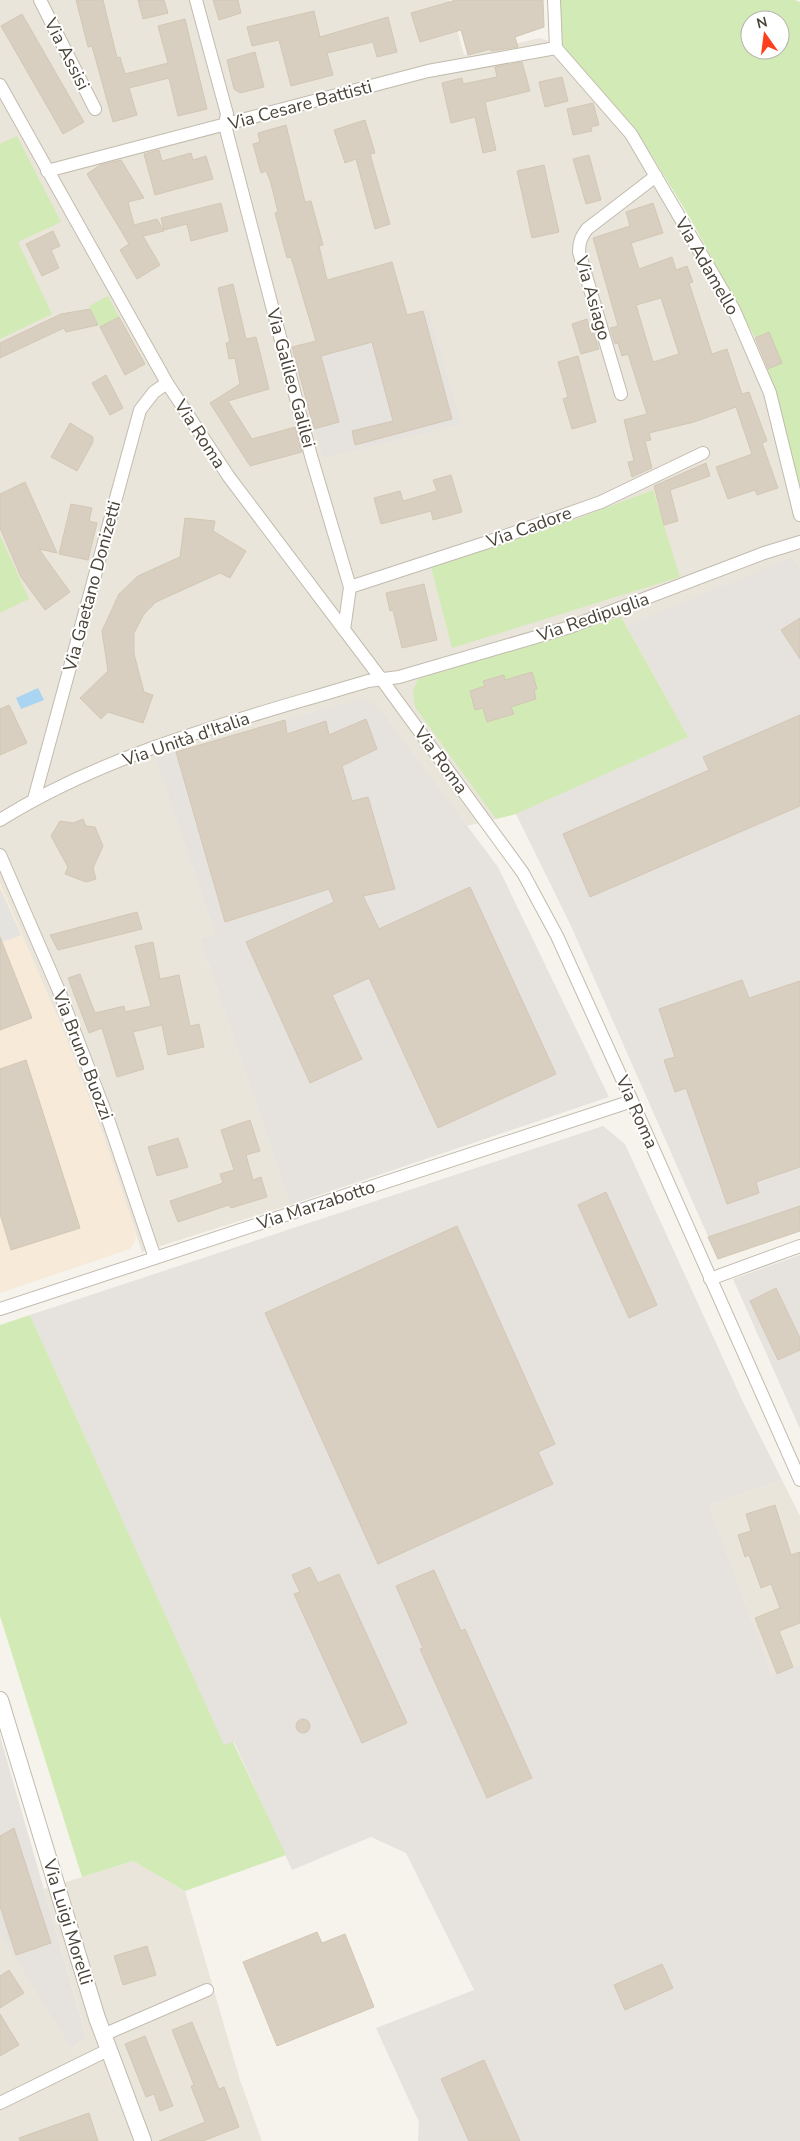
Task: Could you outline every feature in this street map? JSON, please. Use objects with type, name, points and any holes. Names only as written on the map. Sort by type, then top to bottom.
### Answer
[{"type":"street","name":"Via Assisi","points":[[40,0],[95,109]]},
{"type":"street","name":"Via Galileo Galilei","points":[[196,0],[227,114],[225,125],[311,456],[350,587],[344,630]]},
{"type":"street","points":[[554,0],[556,48]]},
{"type":"street","name":"Via Cesare Battisti","points":[[47,171],[428,71],[532,50],[556,48]]},
{"type":"street","name":"Via Adamello","points":[[556,48],[631,134],[734,310],[770,393],[800,515]]},
{"type":"street","name":"Via Roma","points":[[0,85],[167,382],[229,477],[382,680],[523,873],[557,936],[800,1480]]},
{"type":"street","name":"Via Asiago","points":[[621,394],[579,252],[579,244],[582,235],[587,229],[656,176]]},
{"type":"street","name":"Via Gaetano Donizetti","points":[[34,799],[140,410],[150,396],[167,382]]},
{"type":"street","name":"Via Cadore","points":[[350,587],[488,542],[600,502],[703,453]]},
{"type":"street","name":"Via Redipuglia","points":[[382,680],[399,677],[570,627],[764,553],[800,542]]},
{"type":"street","name":"Via Unità d'Italia","points":[[0,820],[34,799],[78,778],[172,741],[368,681],[382,680]]},
{"type":"street","name":"Via Bruno Buozzi","points":[[0,856],[59,991],[109,1122],[155,1258]]},
{"type":"street","name":"Via Marzabotto","points":[[0,1309],[632,1101]]},
{"type":"street","points":[[710,1279],[800,1246]]},
{"type":"street","name":"Via Luigi Morelli","points":[[0,1700],[97,2018],[143,2141]]},
{"type":"street","points":[[0,2103],[106,2043],[207,1990]]},
{"type":"shaded area","points":[[0,0],[449,0],[464,55],[540,38],[560,45],[635,128],[731,293],[775,391],[798,485],[800,485],[800,568],[793,557],[688,737],[516,814],[467,826],[376,705],[155,758],[215,934],[200,939],[290,1205],[142,1252],[104,1137],[63,1030],[0,883]]},
{"type":"shaded area","points":[[428,309],[461,424],[323,458],[292,347]]},
{"type":"shaded area","points":[[793,557],[800,568],[800,1231],[718,1259],[571,926],[516,814],[688,737],[627,625]]},
{"type":"shaded area","points":[[359,699],[376,704],[498,867],[609,1097],[290,1205],[200,939],[215,934],[155,758]]},
{"type":"shaded area","points":[[0,883],[63,1030],[104,1137],[136,1232],[135,1242],[130,1249],[0,1293]]},
{"type":"shaded area","points":[[0,890],[21,935],[0,943]]},
{"type":"shaded area","points":[[603,1126],[625,1144],[743,1402],[782,1480],[709,1505],[772,1675],[800,1665],[800,2141],[418,2141],[419,2122],[376,2028],[474,1990],[406,1853],[371,1837],[292,1870],[234,1742],[224,1746],[30,1315]]},
{"type":"shaded area","points":[[800,1255],[800,1429],[733,1279]]},
{"type":"shaded area","points":[[782,1480],[800,1516],[800,1665],[772,1675],[709,1505]]},
{"type":"shaded area","points":[[0,1736],[86,2036],[72,2049],[0,1934]]},
{"type":"shaded area","points":[[133,1861],[185,1891],[240,2080],[262,2141],[0,2141],[0,1934],[73,2049],[86,2035],[44,1889]]},
{"type":"green space","points":[[559,0],[795,0],[800,2],[800,485],[798,486],[775,391],[767,369],[781,363],[769,332],[755,338],[690,218],[635,128],[560,45]]},
{"type":"green space","points":[[17,136],[61,222],[18,242],[52,314],[0,339],[0,144]]},
{"type":"green space","points":[[108,296],[119,317],[100,327],[89,306]]},
{"type":"green space","points":[[653,490],[680,577],[452,648],[431,567],[579,518]]},
{"type":"green space","points":[[0,535],[29,599],[0,613]]},
{"type":"green space","points":[[621,617],[688,737],[516,814],[496,819],[415,707],[413,691],[418,679]]},
{"type":"green space","points":[[30,1315],[224,1745],[233,1742],[286,1855],[185,1891],[133,1861],[82,1877],[0,1616],[0,1325]]},
{"type":"water","points":[[38,688],[44,700],[21,709],[16,698]]},
{"type":"building","points":[[76,0],[103,0],[117,58],[120,57],[125,74],[168,63],[158,26],[185,19],[207,109],[178,116],[169,78],[129,88],[137,115],[113,122],[92,46],[88,47]]},
{"type":"building","points":[[138,0],[164,0],[168,13],[143,19]]},
{"type":"building","points":[[213,0],[238,0],[241,13],[219,20]]},
{"type":"building","points":[[456,0],[543,0],[544,27],[515,37],[518,47],[491,51],[491,49],[468,55],[461,30],[420,42],[411,13]]},
{"type":"building","points":[[314,11],[320,37],[388,17],[397,52],[377,57],[373,42],[327,53],[333,75],[291,86],[279,40],[252,46],[247,27]]},
{"type":"building","points":[[22,14],[84,122],[63,134],[1,26]]},
{"type":"building","points":[[255,52],[264,87],[240,93],[234,89],[227,60]]},
{"type":"building","points":[[522,62],[530,91],[485,102],[496,150],[483,153],[475,117],[451,123],[442,83],[462,78],[463,84],[497,77],[495,67]]},
{"type":"building","points":[[562,77],[568,101],[545,107],[539,82]]},
{"type":"building","points":[[593,103],[599,125],[591,127],[592,131],[573,135],[567,109]]},
{"type":"building","points":[[365,120],[375,153],[370,154],[390,224],[375,229],[356,159],[345,163],[334,130]]},
{"type":"building","points":[[286,125],[305,202],[311,201],[323,245],[319,246],[327,280],[392,262],[407,315],[423,311],[452,419],[355,445],[352,431],[393,421],[372,342],[321,356],[339,422],[314,429],[292,347],[316,341],[291,257],[287,258],[275,213],[278,212],[270,180],[266,171],[261,173],[253,144],[260,142],[258,133]]},
{"type":"building","points":[[159,150],[162,161],[191,153],[193,160],[206,156],[213,179],[155,195],[144,154]]},
{"type":"building","points":[[589,155],[601,200],[586,204],[573,159]]},
{"type":"building","points":[[121,160],[144,198],[128,202],[134,225],[157,219],[164,231],[143,236],[160,265],[137,279],[120,250],[129,244],[87,174],[100,165]]},
{"type":"building","points":[[544,165],[559,232],[532,238],[517,171]]},
{"type":"building","points":[[221,203],[228,231],[191,241],[187,224],[164,230],[161,218]]},
{"type":"building","points":[[653,203],[663,233],[631,243],[639,269],[672,257],[676,270],[687,266],[693,282],[689,283],[712,354],[727,349],[742,394],[749,392],[767,441],[762,443],[778,488],[757,495],[755,490],[728,499],[716,467],[752,454],[736,407],[694,422],[649,433],[651,440],[645,441],[652,468],[632,477],[628,462],[634,461],[624,420],[647,414],[628,354],[622,356],[618,343],[615,344],[610,328],[618,326],[593,238],[630,226],[626,212]],"holes":[[[661,298],[679,354],[653,362],[636,305]]]},
{"type":"building","points":[[53,231],[60,246],[51,250],[59,268],[42,276],[26,244]]},
{"type":"building","points":[[233,284],[246,339],[256,337],[269,389],[228,401],[252,439],[295,427],[302,452],[250,466],[210,403],[240,384],[235,358],[229,359],[226,343],[230,342],[218,288]]},
{"type":"building","points":[[90,309],[98,325],[66,332],[64,328],[0,358],[0,343],[61,314]]},
{"type":"building","points":[[119,317],[145,364],[125,375],[100,327]]},
{"type":"building","points":[[587,319],[591,334],[594,333],[599,349],[581,354],[572,324]]},
{"type":"building","points":[[769,332],[782,363],[768,369],[755,338]]},
{"type":"building","points":[[578,356],[596,422],[572,429],[563,399],[568,397],[558,362]]},
{"type":"building","points":[[106,375],[123,408],[110,415],[92,383]]},
{"type":"building","points":[[70,423],[93,437],[93,442],[77,471],[51,457]]},
{"type":"building","points":[[706,463],[710,476],[670,490],[678,521],[664,525],[654,486]]},
{"type":"building","points":[[451,475],[462,512],[433,520],[431,511],[381,524],[374,498],[400,491],[403,501],[437,491],[433,480]]},
{"type":"building","points":[[25,482],[57,553],[39,549],[70,592],[45,610],[21,577],[0,528],[0,494]]},
{"type":"building","points":[[71,504],[92,508],[89,521],[97,523],[88,560],[59,554]]},
{"type":"building","points":[[185,518],[215,521],[213,531],[246,551],[230,578],[220,573],[156,602],[144,614],[134,633],[134,654],[144,692],[153,695],[143,723],[108,712],[101,719],[80,698],[108,671],[102,631],[119,594],[138,576],[180,557]]},
{"type":"building","points":[[424,584],[437,640],[402,648],[393,610],[390,611],[386,593]]},
{"type":"building","points":[[800,618],[800,659],[781,630]]},
{"type":"building","points":[[532,672],[537,689],[534,690],[536,699],[511,707],[514,714],[487,722],[483,708],[475,710],[470,691],[485,686],[483,681],[504,675],[505,680]]},
{"type":"building","points":[[9,705],[27,743],[0,755],[0,709]]},
{"type":"building","points":[[800,715],[800,806],[590,897],[563,834],[709,770],[703,757]]},
{"type":"building","points":[[366,719],[377,749],[342,766],[352,801],[368,797],[395,889],[363,896],[379,929],[470,887],[556,1074],[438,1128],[369,978],[332,995],[362,1059],[310,1083],[246,942],[334,902],[329,889],[225,922],[176,752],[285,720],[287,734],[326,721],[329,735]]},
{"type":"building","points":[[83,819],[86,826],[95,827],[103,846],[93,868],[96,879],[86,882],[65,874],[68,867],[51,836],[60,821],[73,823]]},
{"type":"building","points":[[137,912],[142,929],[58,950],[50,935]]},
{"type":"building","points":[[0,937],[32,1018],[0,1030]]},
{"type":"building","points":[[153,942],[160,979],[179,975],[190,1026],[199,1024],[204,1047],[168,1055],[162,1025],[133,1032],[144,1069],[117,1077],[102,1028],[89,1033],[68,978],[80,974],[95,1013],[124,1006],[125,1012],[151,1006],[135,946]]},
{"type":"building","points":[[742,980],[749,998],[800,981],[800,1167],[756,1182],[759,1193],[727,1204],[686,1088],[675,1092],[664,1060],[675,1057],[659,1009]]},
{"type":"building","points":[[26,1060],[80,1228],[11,1250],[0,1214],[0,1069]]},
{"type":"building","points":[[250,1120],[260,1151],[246,1155],[253,1180],[261,1177],[267,1197],[231,1208],[229,1205],[178,1222],[170,1201],[223,1183],[220,1174],[234,1170],[221,1130]]},
{"type":"building","points":[[178,1138],[188,1167],[157,1176],[148,1147]]},
{"type":"building","points":[[606,1192],[657,1305],[629,1318],[578,1205]]},
{"type":"building","points":[[800,1206],[800,1231],[718,1259],[708,1237]]},
{"type":"building","points":[[457,1226],[555,1444],[538,1452],[553,1484],[378,1564],[265,1313]]},
{"type":"building","points":[[776,1288],[800,1338],[800,1350],[778,1360],[750,1301]]},
{"type":"building","points":[[775,1505],[791,1555],[800,1552],[800,1623],[779,1631],[793,1667],[777,1674],[755,1618],[780,1608],[771,1584],[761,1588],[749,1555],[745,1557],[738,1535],[751,1531],[746,1514]]},
{"type":"building","points":[[310,1567],[318,1583],[339,1574],[407,1723],[362,1743],[294,1594],[300,1592],[292,1575]]},
{"type":"building","points":[[434,1570],[461,1631],[465,1629],[532,1778],[487,1798],[420,1649],[423,1648],[396,1586]]},
{"type":"building","points":[[303,1719],[308,1721],[310,1726],[308,1731],[303,1733],[298,1731],[296,1726],[298,1721]]},
{"type":"building","points":[[14,1828],[51,1943],[16,1955],[0,1906],[0,1836]]},
{"type":"building","points":[[317,1932],[322,1943],[345,1934],[374,2007],[277,2046],[243,1962]]},
{"type":"building","points":[[147,1946],[156,1975],[123,1985],[114,1956]]},
{"type":"building","points":[[662,1964],[673,1988],[625,2010],[614,1985]]},
{"type":"building","points":[[9,1970],[24,1993],[0,2008],[0,1976]]},
{"type":"building","points":[[0,2014],[19,2045],[0,2056]]},
{"type":"building","points":[[192,2022],[219,2089],[224,2087],[239,2127],[203,2141],[159,2141],[205,2122],[191,2086],[194,2085],[172,2030]]},
{"type":"building","points":[[145,2036],[173,2106],[160,2111],[154,2094],[146,2097],[125,2044]]},
{"type":"building","points":[[484,2060],[520,2141],[469,2141],[441,2079]]},
{"type":"building","points":[[89,2113],[98,2141],[20,2141],[19,2138]]}]
